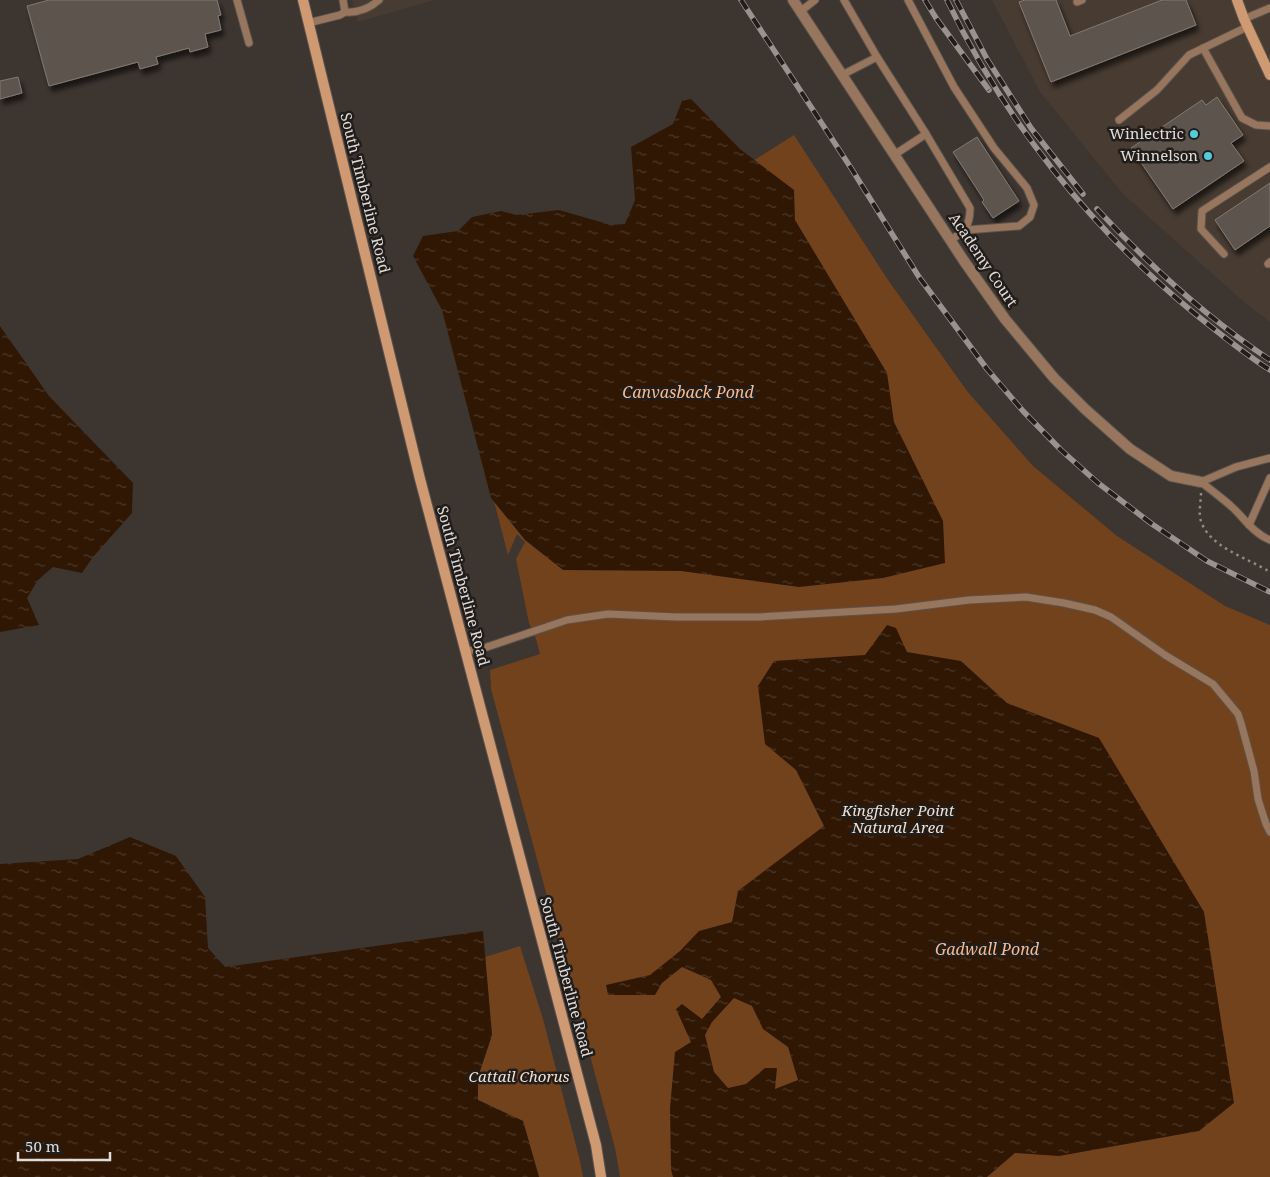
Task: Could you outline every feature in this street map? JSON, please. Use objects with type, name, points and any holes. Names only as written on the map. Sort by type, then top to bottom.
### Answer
[{"type":"main road","name":"South Timberline Road","points":[[302,0],[420,479],[596,1145],[601,1177]]},
{"type":"main road","points":[[1237,0],[1245,23],[1270,75]]},
{"type":"street","name":"Academy Court","points":[[793,0],[1004,319],[1054,378],[1130,449],[1171,476],[1201,482]]},
{"type":"lane","points":[[237,0],[249,43]]},
{"type":"lane","points":[[343,0],[345,12]]},
{"type":"lane","points":[[308,23],[345,12],[356,13],[372,6],[378,0]]},
{"type":"lane","points":[[801,11],[815,0]]},
{"type":"lane","points":[[844,0],[970,208],[970,217],[966,230]]},
{"type":"lane","points":[[908,0],[954,87],[994,148],[1028,188],[1034,205],[1030,217],[1019,226],[966,230],[950,240]]},
{"type":"lane","points":[[1119,120],[1157,90],[1189,55],[1270,8]]},
{"type":"lane","points":[[1203,48],[1242,118],[1256,125],[1270,126]]},
{"type":"lane","points":[[842,76],[877,57]]},
{"type":"lane","points":[[894,155],[926,134]]},
{"type":"lane","points":[[1224,254],[1201,229],[1202,211],[1270,167]]},
{"type":"lane","points":[[1270,458],[1236,467],[1201,482],[1231,506],[1264,538],[1270,540]]},
{"type":"lane","points":[[1249,525],[1270,478]]},
{"type":"lane","points":[[465,651],[481,649],[567,620],[608,614],[676,617],[759,617],[896,609],[969,600],[1026,596],[1095,610],[1111,617],[1166,655],[1213,684],[1238,714],[1254,771],[1258,799],[1270,832]]},
{"type":"path","points":[[1201,482],[1200,516],[1203,528],[1215,542],[1270,572]]},
{"type":"shaded area","points":[[352,0],[435,0],[358,22]]},
{"type":"shaded area","points":[[992,0],[1270,0],[1270,322],[1245,303],[1123,194],[1040,92]]},
{"type":"green space","name":"Kingfisher Point Natural Area","points":[[794,135],[888,280],[967,391],[1033,466],[1117,536],[1225,606],[1270,625],[1270,1177],[620,1177],[615,1148],[491,689],[490,670],[540,654],[529,623],[516,559],[525,542],[517,534],[508,555],[433,266],[625,242]]},
{"type":"green space","name":"Cattail Chorus","points":[[520,946],[543,1019],[583,1177],[539,1177],[523,1121],[478,1100],[478,1077],[492,1035],[485,957]]},
{"type":"water","name":"Canvasback Pond","points":[[691,99],[740,149],[794,190],[795,220],[887,373],[894,422],[943,521],[945,563],[883,578],[799,587],[681,571],[563,570],[525,540],[491,498],[442,310],[413,256],[423,236],[458,231],[472,217],[501,211],[516,215],[559,210],[611,225],[625,224],[635,200],[631,147],[673,124],[682,101]]},
{"type":"water","points":[[0,326],[49,396],[133,483],[132,513],[93,557],[82,573],[53,567],[38,580],[27,598],[39,625],[0,632]]},
{"type":"water","name":"Gadwall Pond","points":[[887,625],[896,628],[907,652],[961,661],[1007,703],[1099,738],[1204,912],[1234,1103],[1199,1131],[1059,1156],[1015,1153],[987,1177],[673,1177],[671,1169],[670,1108],[675,1052],[691,1042],[676,1009],[682,1004],[702,1019],[721,997],[711,980],[682,967],[662,983],[655,995],[608,995],[606,985],[650,975],[680,951],[699,931],[732,922],[738,891],[824,826],[796,770],[765,744],[758,686],[774,661],[865,655]],"holes":[[[734,998],[752,1006],[763,1029],[788,1047],[798,1080],[775,1089],[777,1068],[765,1068],[746,1084],[728,1088],[714,1072],[705,1035],[712,1022]]]},
{"type":"water","points":[[130,837],[176,856],[205,897],[208,948],[225,967],[483,931],[492,1035],[478,1077],[478,1100],[523,1121],[539,1177],[0,1177],[0,864],[78,859]]},
{"type":"building","points":[[49,0],[217,0],[221,15],[218,16],[221,30],[205,34],[208,47],[190,52],[189,48],[156,57],[158,64],[140,69],[138,62],[49,86],[27,6]]},
{"type":"building","points":[[1025,0],[1056,0],[1070,36],[1162,0],[1186,0],[1196,25],[1051,82],[1019,2]]},
{"type":"building","points":[[18,77],[22,93],[0,99],[0,81]]},
{"type":"building","points":[[1217,97],[1243,135],[1231,143],[1244,161],[1173,209],[1131,148],[1202,100],[1206,105]]},
{"type":"building","points":[[977,137],[1019,201],[993,218],[982,202],[984,200],[953,152]]},
{"type":"building","points":[[1270,183],[1270,226],[1235,250],[1215,220]]},
{"type":"railway","points":[[741,0],[851,168],[919,277],[987,369],[1023,411],[1061,450],[1098,483],[1152,524],[1207,561],[1270,592]]},
{"type":"railway","points":[[925,0],[989,90]]},
{"type":"railway","points":[[947,0],[995,88],[1023,130],[1085,209],[1156,280],[1194,313],[1250,357],[1270,370]]},
{"type":"railway","points":[[956,0],[987,59],[1031,128],[1083,194]]},
{"type":"railway","points":[[1097,209],[1179,289],[1223,326],[1270,360]]},
{"type":"place","name":"Winlectric","points":[[1194,134]]},
{"type":"place","name":"Winnelson","points":[[1208,156]]}]
